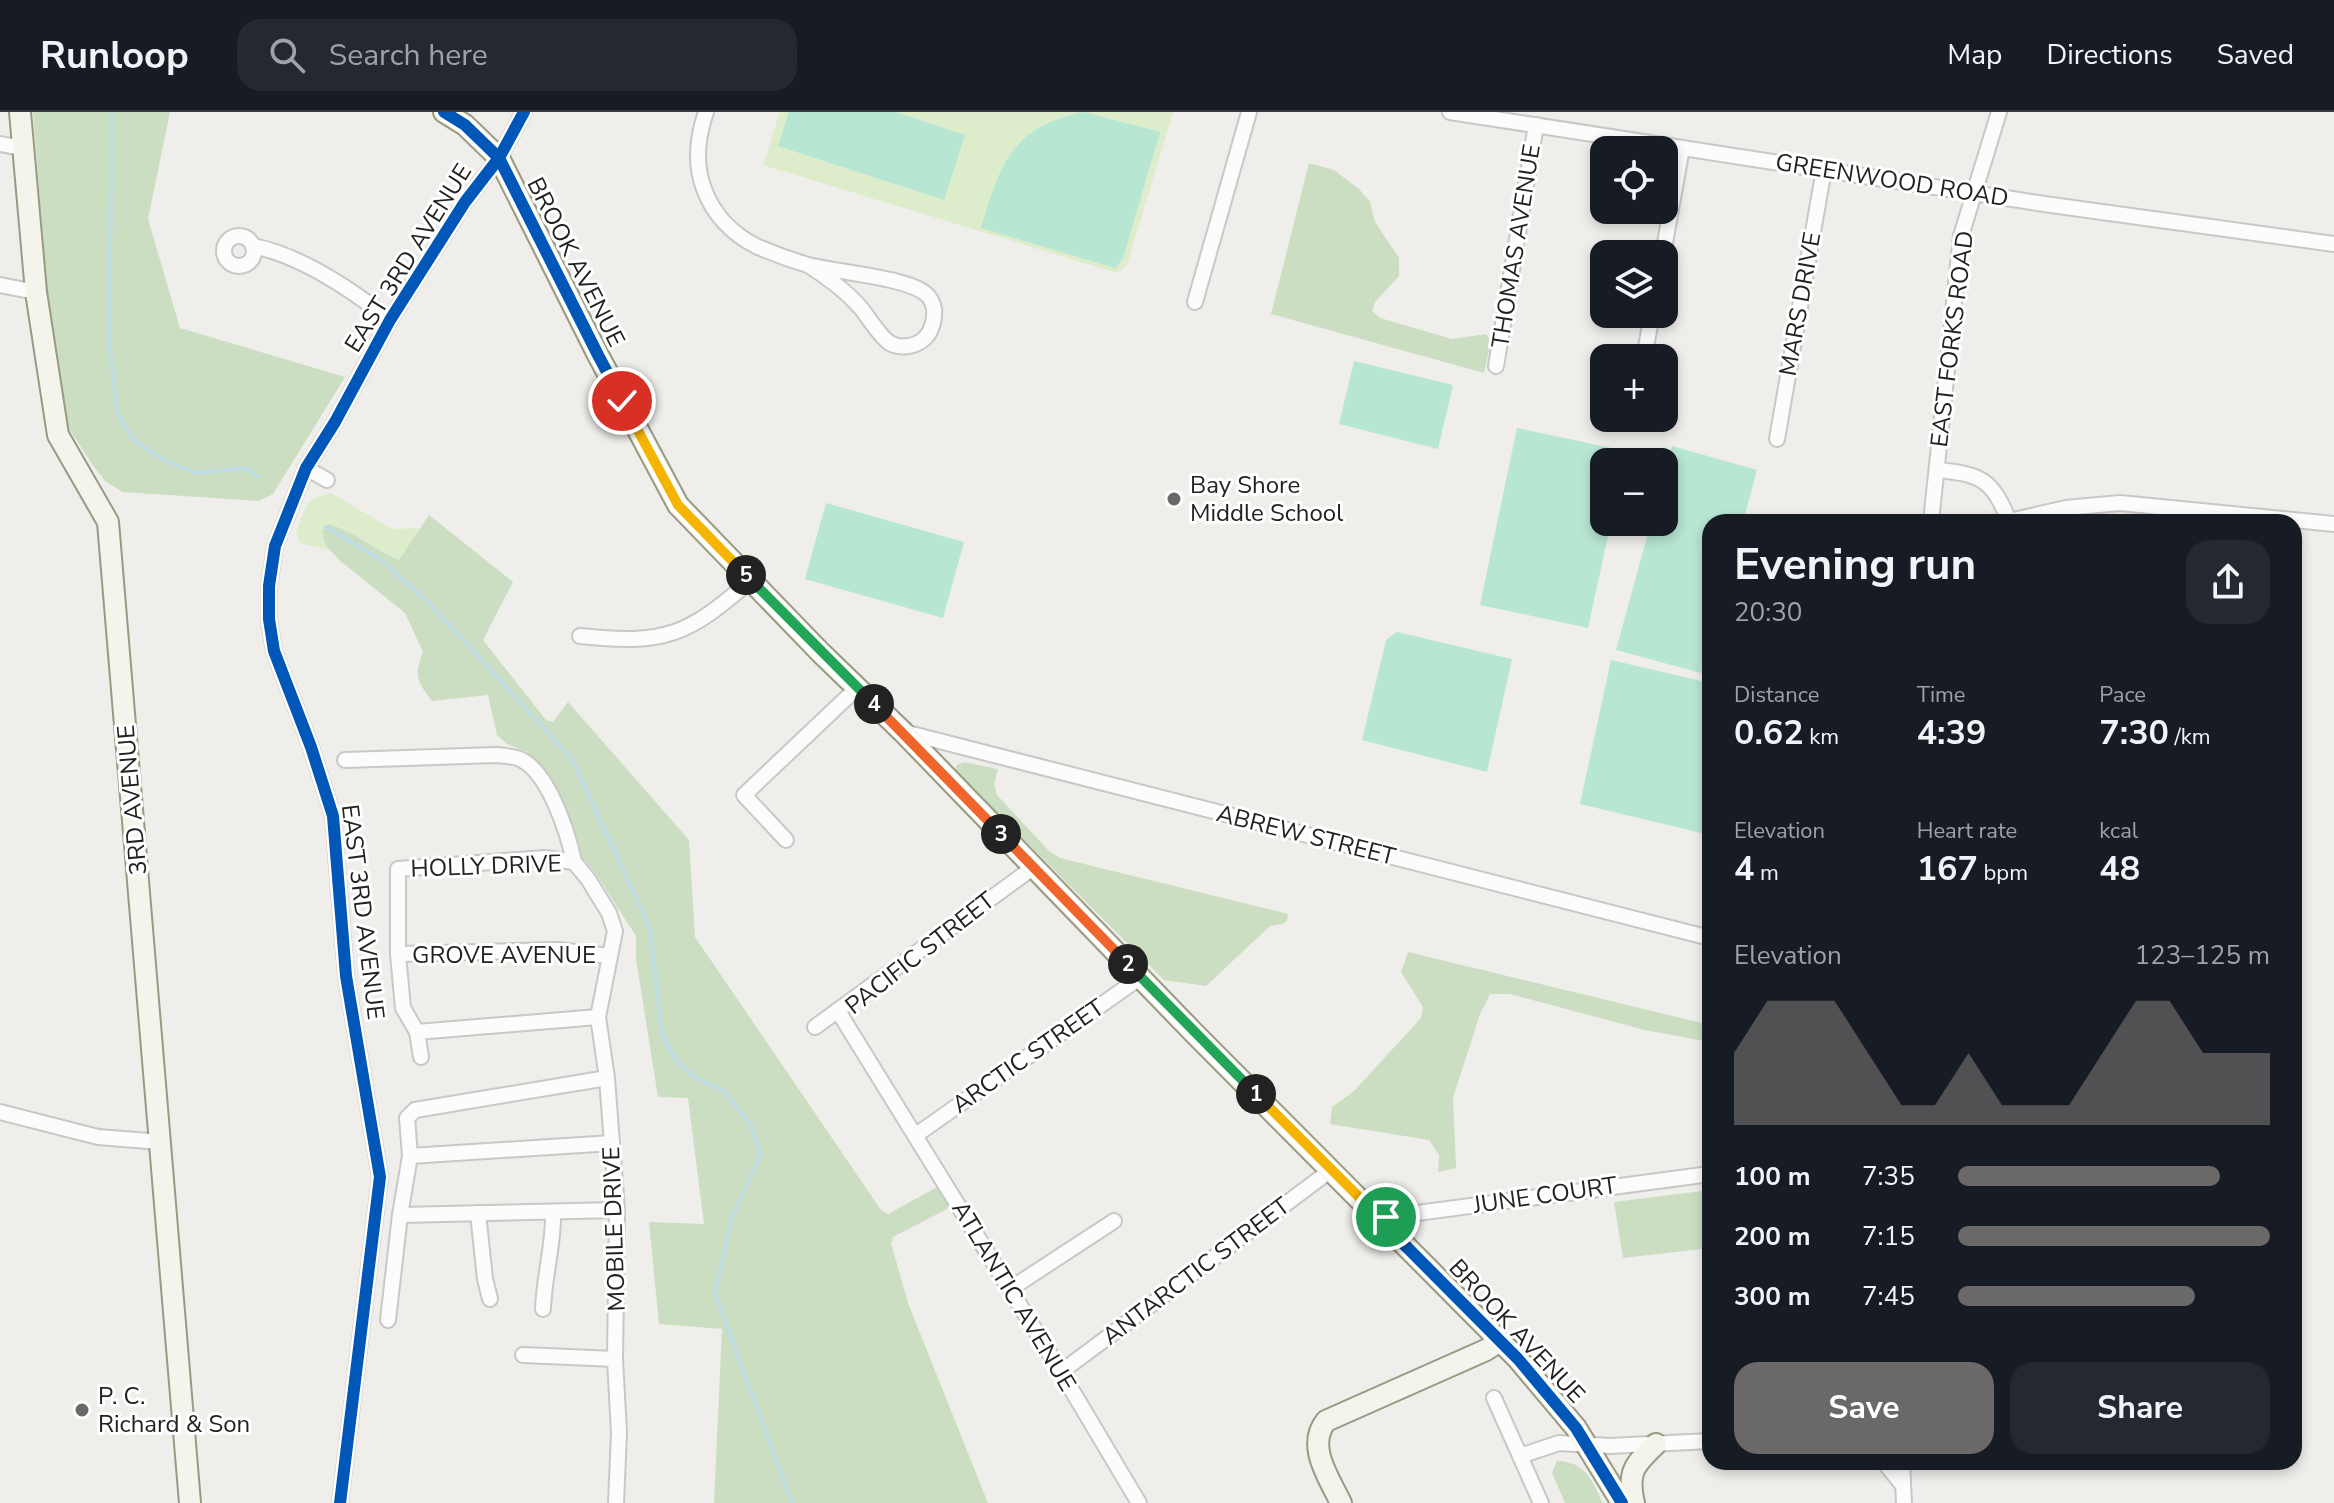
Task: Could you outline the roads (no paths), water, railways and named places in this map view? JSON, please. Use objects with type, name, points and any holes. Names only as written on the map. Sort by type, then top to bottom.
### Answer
[{"type":"street","name":"3RD AVENUE","points":[[20,112],[36,292],[58,435],[108,522],[190,1503]]},
{"type":"street","name":"BROOK AVENUE","points":[[444,112],[466,119],[499,158],[678,505],[1543,1386],[1588,1445],[1622,1503]]},
{"type":"street","name":"EAST 3RD AVENUE","points":[[340,1503],[380,1177],[346,976],[333,816],[311,747],[274,651],[269,619],[269,586],[275,546],[306,468],[335,422],[390,320],[465,202],[499,158],[524,112]]},
{"type":"street","points":[[706,112],[697,145],[700,177],[711,207],[730,228],[755,245],[808,265],[853,272],[917,289],[928,295],[934,308],[930,333],[921,342],[910,346],[900,347],[887,341],[856,303],[833,281],[808,265]]},
{"type":"street","points":[[1195,302],[1249,112]]},
{"type":"street","name":"GREENWOOD ROAD","points":[[1450,112],[1975,193],[2334,244]]},
{"type":"street","name":"EAST FORKS ROAD","points":[[1932,514],[1961,236],[1999,112]]},
{"type":"street","name":"THOMAS AVENUE","points":[[1496,366],[1536,125]]},
{"type":"street","points":[[0,144],[23,148]]},
{"type":"street","points":[[1666,240],[1682,148]]},
{"type":"street","name":"MARS DRIVE","points":[[1777,439],[1824,169]]},
{"type":"street","points":[[253,246],[293,258],[371,305],[390,320]]},
{"type":"street","points":[[0,285],[36,292]]},
{"type":"street","points":[[306,468],[327,480]]},
{"type":"street","points":[[1937,470],[1964,474],[1987,483],[1996,492],[2004,514]]},
{"type":"street","points":[[2039,514],[2120,503],[2232,514]]},
{"type":"street","points":[[2302,521],[2334,524]]},
{"type":"street","points":[[580,636],[626,641],[676,633],[702,620],[751,580]]},
{"type":"street","points":[[786,840],[744,795],[857,688]]},
{"type":"street","name":"ABREW STREET","points":[[903,732],[1702,936]]},
{"type":"street","name":"HOLLY DRIVE","points":[[345,760],[496,755],[520,758],[535,770],[554,802],[574,862],[609,913],[615,931],[610,956]]},
{"type":"street","name":"HOLLY DRIVE","points":[[398,954],[398,869],[545,858],[574,862]]},
{"type":"street","name":"PACIFIC STREET","points":[[888,1091],[838,1011],[1034,867]]},
{"type":"street","name":"GROVE AVENUE","points":[[398,954],[558,950],[610,956]]},
{"type":"street","points":[[398,954],[403,1008],[417,1032],[421,1057]]},
{"type":"street","name":"MOBILE DRIVE","points":[[610,956],[598,1017],[607,1078],[617,1210],[615,1359],[619,1433],[616,1503]]},
{"type":"street","name":"ARCTIC STREET","points":[[916,1135],[1141,977]]},
{"type":"street","points":[[815,1027],[838,1011]]},
{"type":"street","points":[[417,1032],[598,1017]]},
{"type":"street","points":[[388,1320],[410,1156],[407,1118],[415,1110],[607,1078]]},
{"type":"street","name":"ATLANTIC AVENUE","points":[[888,1091],[1139,1503]]},
{"type":"street","points":[[0,1112],[98,1137],[161,1142]]},
{"type":"street","points":[[410,1156],[612,1143]]},
{"type":"street","name":"ANTARCTIC STREET","points":[[1061,1372],[1331,1170]]},
{"type":"street","name":"JUNE COURT","points":[[1380,1218],[1702,1175]]},
{"type":"street","points":[[400,1215],[617,1210]]},
{"type":"street","points":[[543,1309],[553,1212]]},
{"type":"street","points":[[478,1213],[490,1299]]},
{"type":"street","points":[[1010,1289],[1114,1221]]},
{"type":"street","points":[[1341,1503],[1322,1462],[1317,1443],[1318,1434],[1331,1418],[1500,1341]]},
{"type":"street","points":[[523,1355],[615,1359]]},
{"type":"street","points":[[1494,1398],[1541,1503]]},
{"type":"street","points":[[1520,1456],[1559,1443],[1702,1441]]},
{"type":"street","points":[[1634,1503],[1633,1471],[1638,1461],[1656,1444]]},
{"type":"street","points":[[1890,1470],[1903,1486]]},
{"type":"street","points":[[1902,1470],[1904,1503]]},
{"type":"waterway","points":[[112,112],[109,340],[117,412],[133,440],[166,461],[195,473],[245,468],[258,476]]},
{"type":"waterway","points":[[326,527],[381,560],[431,605],[572,759],[650,928],[662,1035],[676,1060],[693,1076],[724,1091],[750,1124],[761,1155],[732,1217],[715,1294],[792,1503]]},
{"type":"place","name":"Bay Shore Middle School","points":[[1174,499]]},
{"type":"place","name":"P. C. Richard & Son","points":[[82,1410]]}]
